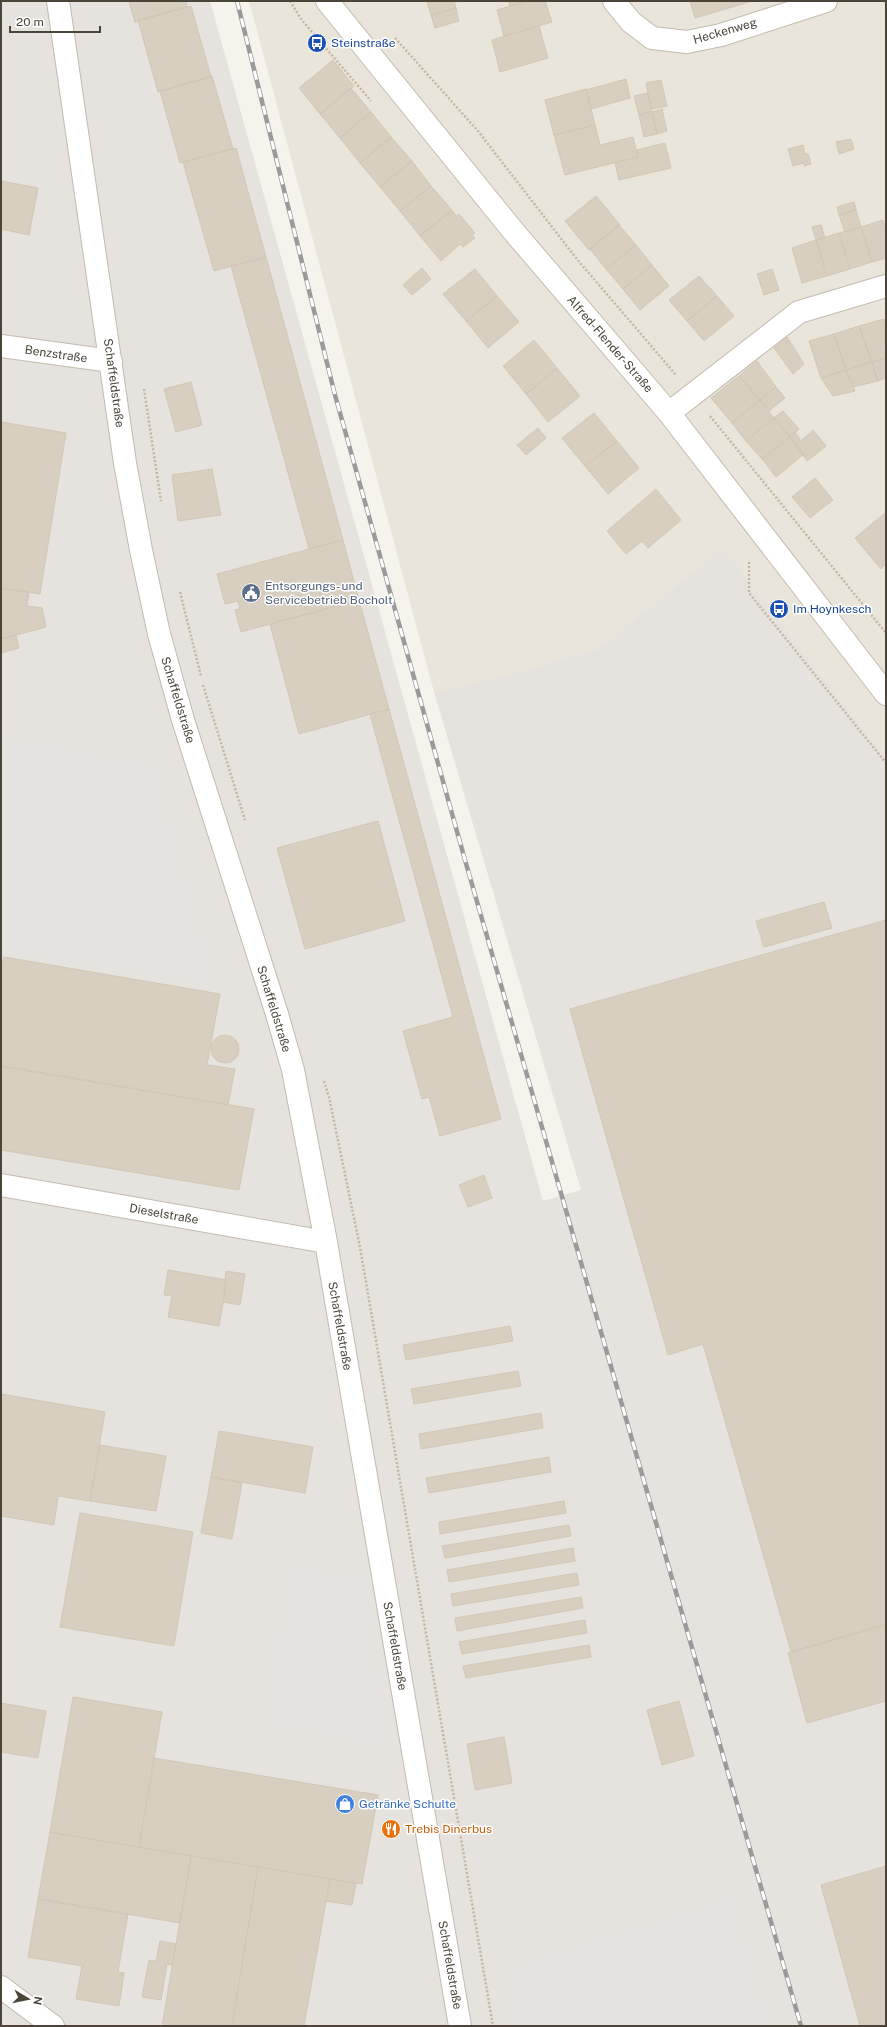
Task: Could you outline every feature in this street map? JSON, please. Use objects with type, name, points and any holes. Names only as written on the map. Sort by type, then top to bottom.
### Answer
[{"type":"street","name":"Schaffeldstraße","points":[[58,1],[125,463],[159,634],[183,720],[277,1014],[293,1070],[326,1242],[460,2026]]},
{"type":"street","name":"Alfred-Flender-Straße","points":[[327,1],[514,232],[669,412],[886,694]]},
{"type":"street","name":"Heckenweg","points":[[614,1],[631,22],[652,38],[687,42],[721,35],[826,1]]},
{"type":"street","points":[[669,412],[799,312],[886,286]]},
{"type":"street","name":"Benzstraße","points":[[1,346],[111,361]]},
{"type":"street","name":"Dieselstraße","points":[[1,1186],[326,1242]]},
{"type":"street","points":[[1,1987],[53,2026]]},
{"type":"path","points":[[290,1],[301,19],[372,102]]},
{"type":"path","points":[[394,38],[478,131],[576,258],[692,395],[886,633]]},
{"type":"path","points":[[749,557],[749,593],[886,762]]},
{"type":"shaded area","points":[[1,1],[210,1],[543,1201],[581,1190],[434,692],[518,672],[599,648],[723,547],[886,758],[886,2026],[1,2026]]},
{"type":"shaded area","points":[[249,1],[886,1],[886,758],[723,547],[599,648],[518,672],[434,692]]},
{"type":"shaded area","points":[[1,736],[154,763],[220,988],[1,951]]},
{"type":"shaded area","points":[[287,1563],[368,1578],[391,1749],[261,1724]]},
{"type":"shaded area","points":[[734,1894],[771,2026],[515,2026],[506,1968]]},
{"type":"building","points":[[129,1],[186,1],[187,7],[135,22]]},
{"type":"building","points":[[454,1],[456,8],[431,15],[427,2]]},
{"type":"building","points":[[509,1],[527,1],[510,6]]},
{"type":"building","points":[[527,1],[545,1],[552,22],[504,36],[497,10]]},
{"type":"building","points":[[690,1],[749,1],[749,2],[695,18]]},
{"type":"building","points":[[191,6],[211,77],[158,92],[138,20]]},
{"type":"building","points":[[456,8],[459,21],[435,28],[431,15]]},
{"type":"building","points":[[539,26],[548,58],[500,72],[492,40]]},
{"type":"building","points":[[333,60],[354,86],[320,114],[299,88]]},
{"type":"building","points":[[212,76],[233,149],[180,163],[160,91]]},
{"type":"building","points":[[626,79],[630,98],[591,109],[586,90]]},
{"type":"building","points":[[661,80],[667,106],[651,109],[646,83]]},
{"type":"building","points":[[351,88],[371,112],[340,138],[320,114]]},
{"type":"building","points":[[586,89],[595,125],[554,135],[545,100]]},
{"type":"building","points":[[648,93],[652,111],[639,115],[634,96]]},
{"type":"building","points":[[662,109],[667,131],[657,134],[652,112]]},
{"type":"building","points":[[371,112],[391,137],[360,163],[340,138]]},
{"type":"building","points":[[652,112],[657,134],[644,137],[639,115]]},
{"type":"building","points":[[595,125],[600,145],[633,137],[638,157],[565,175],[554,135]]},
{"type":"building","points":[[391,137],[412,161],[380,187],[360,163]]},
{"type":"building","points":[[851,139],[854,149],[839,154],[836,142]]},
{"type":"building","points":[[665,143],[671,168],[619,180],[615,163],[638,157],[637,150]]},
{"type":"building","points":[[803,145],[805,154],[808,154],[811,164],[804,166],[804,163],[793,166],[788,149]]},
{"type":"building","points":[[236,148],[266,257],[214,271],[183,162]]},
{"type":"building","points":[[412,161],[431,186],[400,211],[380,187]]},
{"type":"building","points":[[1,181],[38,188],[29,235],[1,229]]},
{"type":"building","points":[[431,186],[452,210],[420,236],[400,211]]},
{"type":"building","points":[[596,196],[620,225],[589,250],[565,221]]},
{"type":"building","points":[[854,202],[856,210],[839,215],[837,207]]},
{"type":"building","points":[[452,210],[456,216],[459,214],[475,233],[472,235],[475,238],[463,247],[460,244],[441,261],[420,236]]},
{"type":"building","points":[[856,210],[861,227],[845,232],[839,215]]},
{"type":"building","points":[[883,220],[886,228],[886,258],[872,262],[861,227]]},
{"type":"building","points":[[619,225],[636,245],[606,269],[590,249]]},
{"type":"building","points":[[821,225],[825,238],[816,240],[812,227]]},
{"type":"building","points":[[861,227],[872,262],[850,269],[839,233]]},
{"type":"building","points":[[839,233],[850,269],[827,276],[816,240]]},
{"type":"building","points":[[816,240],[827,276],[802,283],[792,248]]},
{"type":"building","points":[[636,245],[652,265],[623,289],[606,269]]},
{"type":"building","points":[[266,257],[343,540],[309,549],[231,266]]},
{"type":"building","points":[[652,265],[669,286],[640,310],[623,289]]},
{"type":"building","points":[[422,268],[431,279],[412,295],[403,285]]},
{"type":"building","points":[[475,269],[497,296],[466,321],[443,294]]},
{"type":"building","points":[[772,269],[779,290],[764,295],[757,274]]},
{"type":"building","points":[[699,276],[717,296],[687,321],[669,300]]},
{"type":"building","points":[[497,296],[519,322],[488,348],[466,321]]},
{"type":"building","points":[[717,296],[734,316],[704,341],[687,321]]},
{"type":"building","points":[[884,319],[886,358],[872,362],[859,326]]},
{"type":"building","points":[[859,326],[872,362],[846,370],[834,334]]},
{"type":"building","points":[[834,334],[846,370],[821,378],[809,341]]},
{"type":"building","points":[[787,337],[804,364],[793,374],[774,348]]},
{"type":"building","points":[[534,340],[557,368],[526,394],[503,366]]},
{"type":"building","points":[[886,358],[886,378],[878,381],[872,362]]},
{"type":"building","points":[[757,361],[776,387],[760,400],[739,376]]},
{"type":"building","points":[[872,362],[878,381],[853,387],[846,370]]},
{"type":"building","points":[[557,368],[580,396],[548,422],[526,394]]},
{"type":"building","points":[[846,370],[855,391],[833,396],[821,378]]},
{"type":"building","points":[[739,376],[760,400],[732,423],[711,398]]},
{"type":"building","points":[[191,382],[202,425],[176,432],[164,389]]},
{"type":"building","points":[[776,387],[785,398],[769,411],[760,400]]},
{"type":"building","points":[[760,400],[774,418],[746,441],[732,423]]},
{"type":"building","points":[[783,411],[799,429],[790,437],[774,418]]},
{"type":"building","points":[[594,413],[617,441],[585,466],[562,438]]},
{"type":"building","points":[[774,418],[790,437],[762,459],[746,441]]},
{"type":"building","points":[[1,422],[66,433],[40,594],[1,588]]},
{"type":"building","points":[[538,428],[546,438],[526,455],[517,445]]},
{"type":"building","points":[[813,430],[826,446],[807,461],[790,437],[795,432],[801,441]]},
{"type":"building","points":[[790,437],[804,454],[776,477],[762,459]]},
{"type":"building","points":[[617,441],[639,468],[608,494],[585,466]]},
{"type":"building","points":[[212,469],[221,515],[178,521],[172,475]]},
{"type":"building","points":[[815,478],[833,500],[810,518],[792,497]]},
{"type":"building","points":[[656,489],[681,520],[648,548],[642,541],[626,554],[607,531]]},
{"type":"building","points":[[886,512],[886,564],[881,569],[855,538]]},
{"type":"building","points":[[343,540],[359,600],[241,632],[235,610],[240,609],[238,601],[225,604],[217,574]]},
{"type":"building","points":[[1,588],[29,592],[27,606],[42,608],[46,627],[1,639]]},
{"type":"building","points":[[359,600],[389,709],[299,734],[270,624]]},
{"type":"building","points":[[16,635],[19,648],[1,653],[1,639]]},
{"type":"building","points":[[389,709],[501,1119],[440,1136],[429,1097],[422,1099],[403,1031],[453,1017],[370,714]]},
{"type":"building","points":[[378,821],[405,921],[305,949],[277,848]]},
{"type":"building","points":[[824,902],[832,928],[764,947],[756,921]]},
{"type":"building","points":[[886,920],[886,1624],[791,1652],[703,1344],[668,1355],[570,1009]]},
{"type":"building","points":[[4,957],[220,994],[207,1065],[235,1069],[228,1105],[1,1066],[1,972]]},
{"type":"building","points":[[225,1035],[235,1039],[239,1049],[235,1059],[225,1063],[215,1059],[211,1049],[215,1039]]},
{"type":"building","points":[[1,1066],[254,1109],[239,1190],[1,1150]]},
{"type":"building","points":[[484,1175],[492,1198],[468,1207],[459,1185]]},
{"type":"building","points":[[168,1270],[227,1280],[219,1326],[168,1317],[172,1296],[164,1295]]},
{"type":"building","points":[[226,1271],[245,1274],[240,1305],[223,1302]]},
{"type":"building","points":[[510,1326],[513,1341],[406,1360],[403,1345]]},
{"type":"building","points":[[518,1371],[521,1386],[414,1404],[411,1389]]},
{"type":"building","points":[[1,1394],[105,1412],[90,1501],[58,1496],[54,1525],[1,1516]]},
{"type":"building","points":[[541,1413],[543,1428],[421,1449],[419,1434]]},
{"type":"building","points":[[219,1431],[313,1447],[305,1493],[211,1477]]},
{"type":"building","points":[[100,1445],[166,1456],[156,1511],[90,1501]]},
{"type":"building","points":[[549,1457],[551,1472],[429,1493],[426,1478]]},
{"type":"building","points":[[211,1477],[242,1483],[232,1539],[201,1533]]},
{"type":"building","points":[[564,1501],[566,1513],[440,1534],[439,1522]]},
{"type":"building","points":[[80,1513],[193,1532],[174,1646],[60,1627]]},
{"type":"building","points":[[569,1525],[571,1536],[445,1558],[442,1546]]},
{"type":"building","points":[[573,1548],[575,1561],[449,1582],[447,1570]]},
{"type":"building","points":[[577,1573],[579,1585],[453,1606],[451,1594]]},
{"type":"building","points":[[581,1597],[583,1608],[457,1631],[455,1618]]},
{"type":"building","points":[[585,1620],[587,1633],[462,1654],[459,1642]]},
{"type":"building","points":[[886,1625],[886,1701],[807,1723],[788,1653]]},
{"type":"building","points":[[589,1645],[591,1657],[466,1678],[463,1666]]},
{"type":"building","points":[[73,1697],[162,1712],[139,1847],[50,1832]]},
{"type":"building","points":[[679,1701],[694,1756],[662,1765],[647,1710]]},
{"type":"building","points":[[1,1703],[46,1711],[38,1758],[1,1752]]},
{"type":"building","points":[[504,1737],[512,1783],[475,1790],[467,1744]]},
{"type":"building","points":[[154,1758],[378,1795],[362,1884],[139,1847]]},
{"type":"building","points":[[50,1832],[191,1856],[180,1923],[38,1899]]},
{"type":"building","points":[[191,1856],[258,1867],[232,2026],[162,2026]]},
{"type":"building","points":[[886,1866],[886,2026],[860,2026],[821,1885]]},
{"type":"building","points":[[258,1867],[330,1879],[304,2026],[232,2026]]},
{"type":"building","points":[[330,1879],[356,1884],[352,1905],[326,1901]]},
{"type":"building","points":[[38,1899],[128,1914],[118,1972],[124,1973],[119,2006],[76,1999],[82,1966],[28,1957]]},
{"type":"building","points":[[160,1941],[176,1944],[172,1965],[167,1964],[161,2000],[142,1997],[149,1960],[156,1961]]},
{"type":"railway","points":[[237,1],[335,395],[465,860],[801,2026]]},
{"type":"place","name":"Steinstraße","points":[[317,43]]},
{"type":"place","name":"Entsorgungs- und Servicebetrieb Bocholt","points":[[251,593]]},
{"type":"place","name":"Im Hoynkesch","points":[[779,609]]},
{"type":"place","name":"Getränke Schulte","points":[[345,1804]]},
{"type":"place","name":"Trebis Dinerbus","points":[[391,1829]]}]
